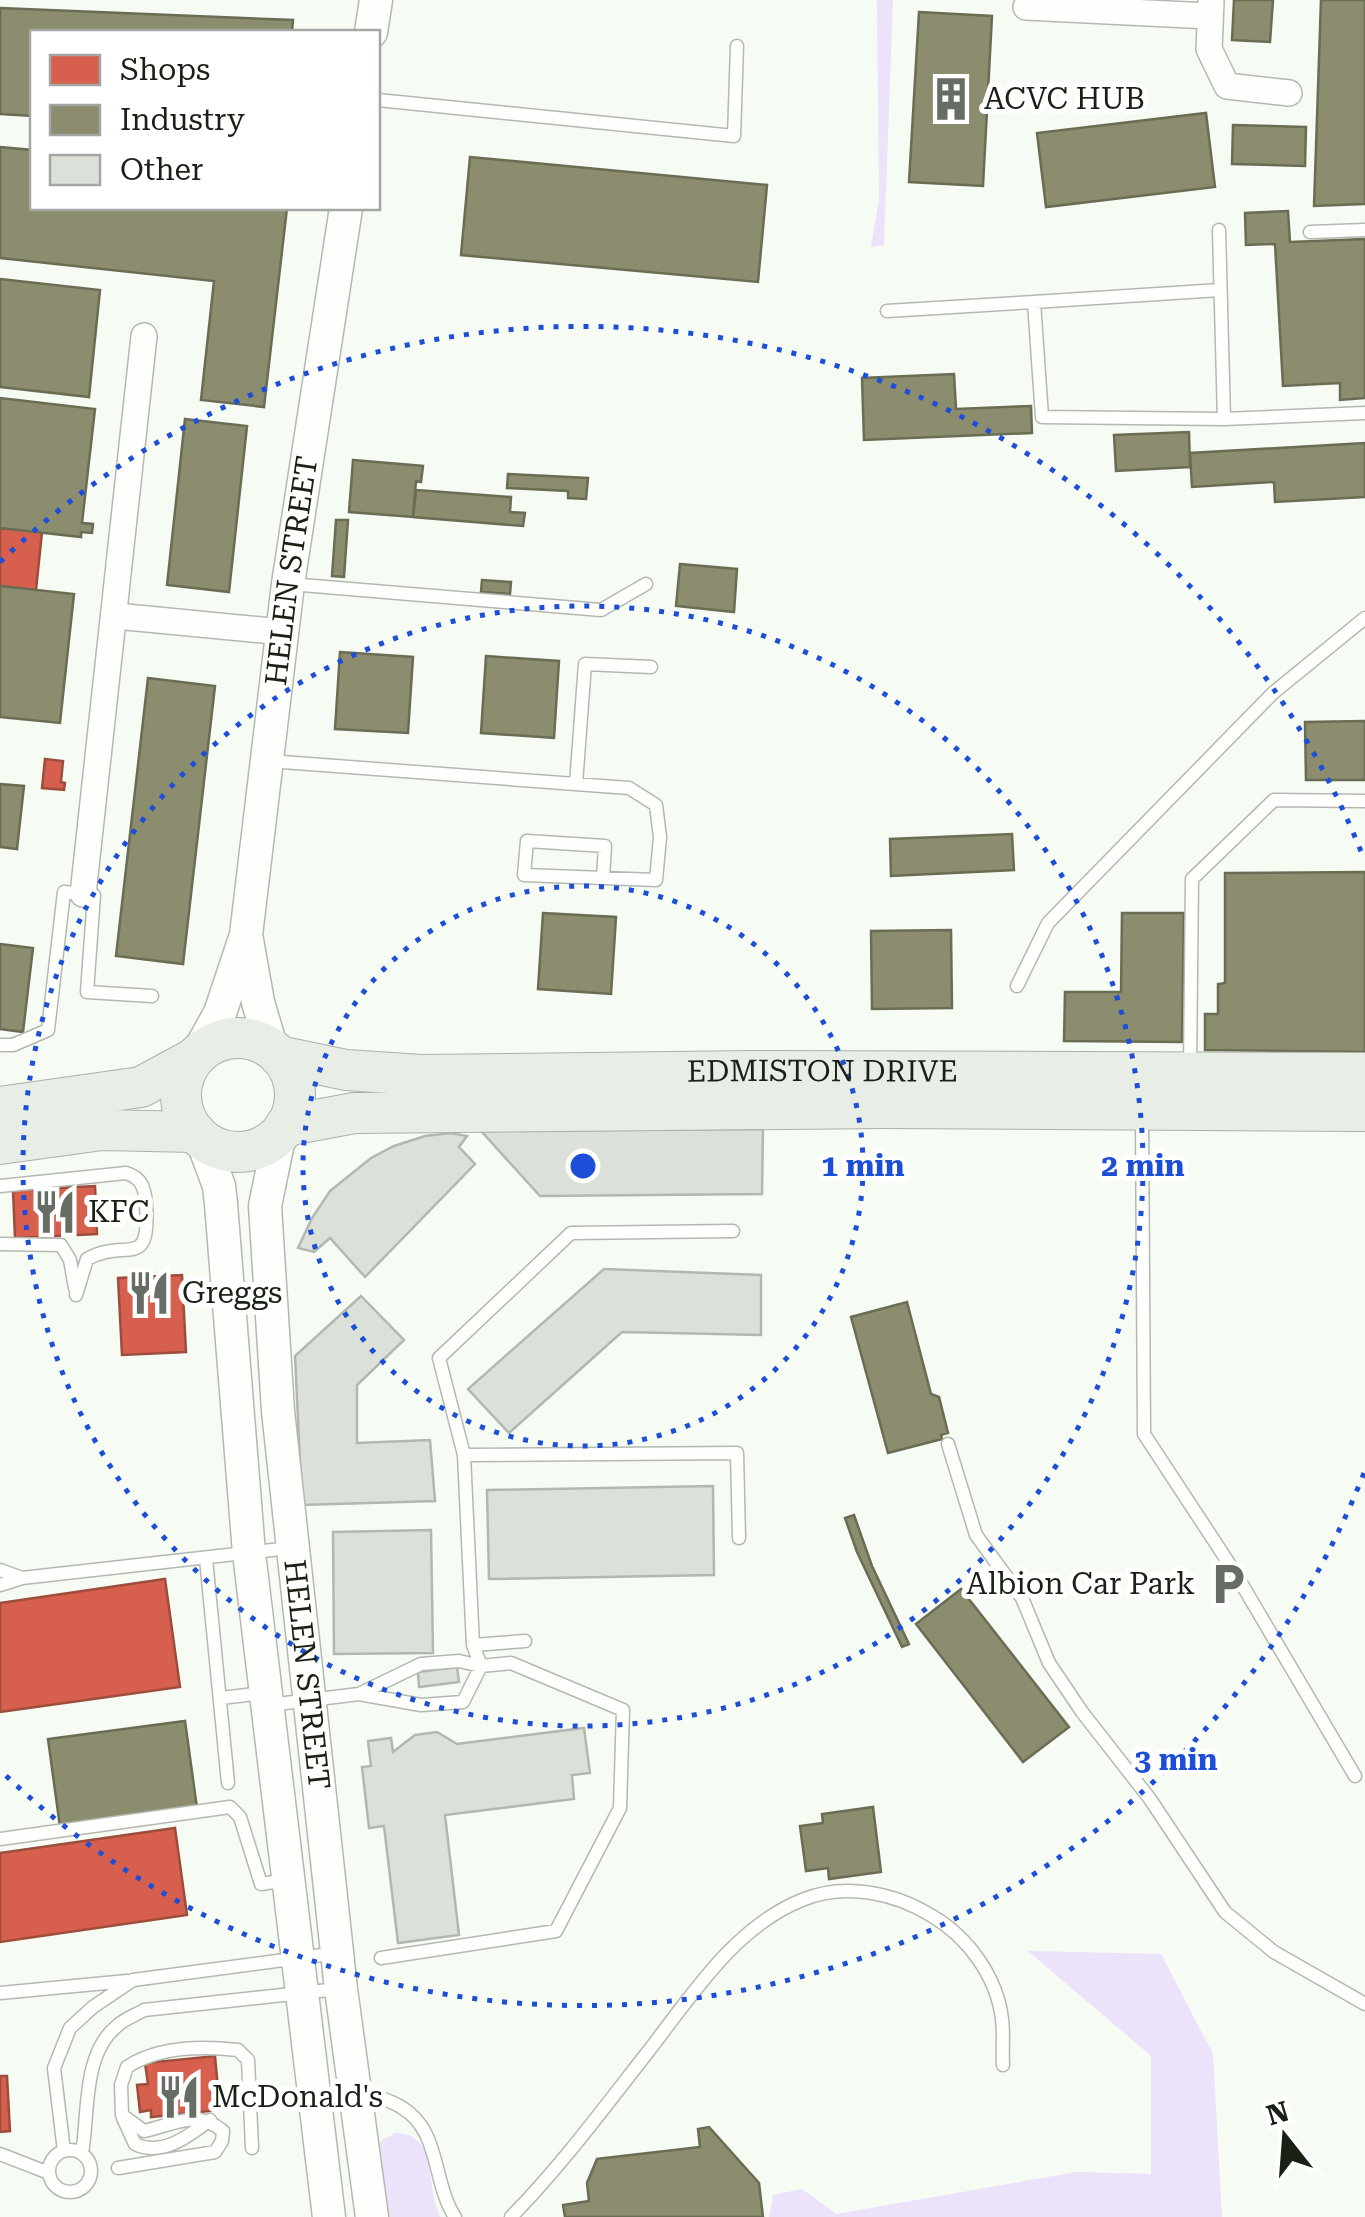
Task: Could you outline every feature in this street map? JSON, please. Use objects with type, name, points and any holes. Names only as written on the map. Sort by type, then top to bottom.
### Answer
[{"type":"main road","points":[[0,1106],[140,1087],[213,1043],[230,1038],[248,1038],[276,1053],[290,1071],[294,1088],[293,1108],[283,1130],[254,1149],[235,1152],[198,1136],[102,1130],[0,1144]]},
{"type":"main road","name":"EDMISTON DRIVE","points":[[276,1053],[346,1070],[752,1090],[880,1090],[1190,1071],[1365,1072]]},
{"type":"main road","points":[[195,1057],[181,1084],[181,1102],[198,1136]]},
{"type":"main road","name":"EDMISTON DRIVE","points":[[283,1130],[354,1113],[752,1090]]},
{"type":"main road","name":"EDMISTON DRIVE","points":[[880,1090],[1142,1109],[1365,1112]]},
{"type":"street","points":[[372,30],[376,0]]},
{"type":"street","points":[[1026,8],[1210,8],[1208,49],[1227,86],[1288,93]]},
{"type":"street","name":"HELEN STREET","points":[[195,1057],[220,1013],[246,935],[288,584],[346,210]]},
{"type":"street","points":[[83,894],[144,336]]},
{"type":"street","points":[[116,616],[282,632]]},
{"type":"street","name":"HELEN STREET","points":[[246,935],[258,1002],[276,1053]]},
{"type":"street","name":"HELEN STREET","points":[[283,1130],[265,1206],[278,1412],[341,1989],[372,2217]]},
{"type":"street","name":"HELEN STREET","points":[[198,1136],[219,1186],[250,1553],[300,1994],[330,2217]]},
{"type":"lane","points":[[380,100],[734,136],[738,46]]},
{"type":"lane","points":[[1219,230],[1224,419]]},
{"type":"lane","points":[[1310,232],[1365,230]]},
{"type":"lane","points":[[887,310],[1220,290]]},
{"type":"lane","points":[[1034,302],[1042,417],[1224,419],[1365,413]]},
{"type":"lane","points":[[288,584],[602,610],[646,584]]},
{"type":"lane","points":[[1017,986],[1048,922],[1273,693],[1365,618]]},
{"type":"lane","points":[[576,784],[585,664],[651,667]]},
{"type":"lane","points":[[269,760],[630,788],[656,805],[660,836],[656,880],[603,878],[524,875],[527,841],[606,846],[603,878]]},
{"type":"lane","points":[[1190,1071],[1192,879],[1274,800],[1365,801]]},
{"type":"lane","points":[[0,1044],[13,1045],[48,1030],[64,892],[94,895],[87,992],[152,996]]},
{"type":"lane","points":[[1142,1109],[1144,1434],[1234,1571],[1355,1776]]},
{"type":"lane","points":[[0,1186],[126,1173],[135,1176],[145,1192],[148,1234],[136,1248],[94,1255],[88,1260],[76,1296],[70,1260],[60,1245],[0,1244]]},
{"type":"lane","points":[[222,1698],[308,1701],[359,1694],[421,1705],[463,1702],[480,1666],[473,1646],[464,1456],[439,1358],[571,1233],[733,1231]]},
{"type":"lane","points":[[948,1444],[976,1534],[1022,1598],[1049,1663],[1150,1799],[1226,1912],[1274,1952],[1365,2004]]},
{"type":"lane","points":[[464,1456],[738,1453],[739,1538]]},
{"type":"lane","points":[[0,1585],[22,1578],[292,1548]]},
{"type":"lane","points":[[206,1559],[228,1784]]},
{"type":"lane","points":[[0,1570],[22,1578]]},
{"type":"lane","points":[[473,1646],[524,1640]]},
{"type":"lane","points":[[359,1694],[420,1664],[511,1663],[624,1710],[620,1808],[556,1932],[381,1958]]},
{"type":"lane","points":[[0,1839],[230,1807],[240,1816],[261,1884],[287,1880]]},
{"type":"lane","points":[[511,2217],[552,2174],[708,1976],[758,1924],[804,1898],[856,1890],[907,1900],[952,1927],[985,1968],[1002,2017],[1002,2065]]},
{"type":"lane","points":[[0,1993],[338,1953]]},
{"type":"lane","points":[[64,2150],[54,2068],[70,2028],[133,1980]]},
{"type":"lane","points":[[82,2154],[89,2086],[97,2054],[111,2032],[144,2010],[341,1989]]},
{"type":"lane","points":[[93,2007],[106,2016],[111,2032]]},
{"type":"lane","points":[[118,2168],[215,2152],[222,2141],[223,2130],[210,2120],[198,2117],[144,2132],[122,2115],[121,2085],[127,2067],[146,2054],[238,2050],[248,2060],[252,2148]]},
{"type":"lane","points":[[355,2088],[403,2107],[428,2132],[444,2199],[455,2217]]},
{"type":"lane","points":[[0,2154],[49,2173],[59,2188],[77,2190],[86,2184],[91,2172],[82,2154],[64,2150],[52,2159],[49,2173]]},
{"type":"shaded area","points":[[877,0],[893,0],[884,245],[871,247],[879,199]]},
{"type":"shaded area","points":[[1028,1951],[1161,1954],[1213,2054],[1222,2217],[769,2217],[773,2195],[802,2189],[836,2214],[1076,2172],[1151,2174],[1151,2056]]},
{"type":"shaded area","points":[[395,2133],[409,2135],[425,2152],[441,2217],[383,2217],[377,2148]]},
{"type":"building: Shops","points":[[0,528],[42,532],[36,590],[0,586]]},
{"type":"building: Shops","points":[[45,759],[63,761],[64,790],[42,788]]},
{"type":"building: Shops","name":"KFC","points":[[95,1186],[97,1234],[15,1238],[13,1190]]},
{"type":"building: Shops","points":[[182,1275],[186,1352],[122,1355],[118,1278]]},
{"type":"building: Shops","points":[[165,1579],[180,1687],[0,1712],[0,1603]]},
{"type":"building: Shops","points":[[175,1828],[187,1915],[0,1942],[0,1853]]},
{"type":"building: Shops","name":"McDonald's","points":[[215,2056],[220,2110],[151,2117],[151,2110],[140,2112],[137,2085],[148,2084],[145,2063]]},
{"type":"building: Shops","points":[[0,2076],[7,2076],[10,2131],[0,2132]]},
{"type":"building: Industry","points":[[1234,0],[1273,0],[1270,42],[1232,40]]},
{"type":"building: Industry","points":[[1321,0],[1365,0],[1365,204],[1314,206]]},
{"type":"building: Industry","points":[[0,8],[293,20],[292,30],[30,30],[30,116],[0,114]]},
{"type":"building: Industry","name":"ACVC HUB","points":[[919,12],[992,16],[983,186],[909,182]]},
{"type":"building: Industry","points":[[1206,113],[1215,187],[1046,207],[1037,133]]},
{"type":"building: Industry","points":[[1233,125],[1306,127],[1305,166],[1232,164]]},
{"type":"building: Industry","points":[[0,147],[30,150],[30,210],[287,210],[264,407],[201,400],[214,281],[0,258]]},
{"type":"building: Industry","points":[[470,157],[767,185],[758,282],[461,255]]},
{"type":"building: Industry","points":[[1288,211],[1290,242],[1365,239],[1365,398],[1340,400],[1340,383],[1283,386],[1275,244],[1246,245],[1245,213]]},
{"type":"building: Industry","points":[[0,279],[100,290],[89,397],[0,387]]},
{"type":"building: Industry","points":[[954,374],[956,409],[1031,406],[1032,433],[864,440],[862,378]]},
{"type":"building: Industry","points":[[0,398],[95,409],[82,523],[93,524],[92,533],[81,532],[81,537],[0,528]]},
{"type":"building: Industry","points":[[185,419],[247,426],[229,592],[167,585]]},
{"type":"building: Industry","points":[[1189,432],[1190,467],[1116,471],[1114,435]]},
{"type":"building: Industry","points":[[1365,443],[1365,497],[1275,502],[1274,482],[1192,487],[1190,453]]},
{"type":"building: Industry","points":[[353,460],[423,466],[421,482],[416,481],[413,517],[349,512]]},
{"type":"building: Industry","points":[[508,474],[588,478],[586,499],[568,498],[568,491],[507,488]]},
{"type":"building: Industry","points":[[416,490],[511,497],[510,512],[525,513],[523,526],[413,517]]},
{"type":"building: Industry","points":[[336,520],[348,520],[344,577],[332,576]]},
{"type":"building: Industry","points":[[680,564],[737,569],[734,612],[676,606]]},
{"type":"building: Industry","points":[[482,580],[511,582],[510,594],[481,592]]},
{"type":"building: Industry","points":[[0,586],[74,594],[60,723],[0,717]]},
{"type":"building: Industry","points":[[340,652],[413,657],[408,733],[335,729]]},
{"type":"building: Industry","points":[[486,656],[559,661],[554,738],[481,733]]},
{"type":"building: Industry","points":[[148,678],[215,686],[183,964],[116,956]]},
{"type":"building: Industry","points":[[1365,721],[1365,780],[1306,780],[1305,722]]},
{"type":"building: Industry","points":[[0,784],[24,786],[17,849],[0,847]]},
{"type":"building: Industry","points":[[1012,834],[1014,870],[891,876],[890,839]]},
{"type":"building: Industry","points":[[1365,872],[1365,1052],[1205,1050],[1205,1014],[1218,1014],[1218,984],[1225,983],[1225,873]]},
{"type":"building: Industry","points":[[543,913],[616,917],[611,994],[538,989]]},
{"type":"building: Industry","points":[[1122,913],[1184,913],[1182,1042],[1064,1041],[1065,992],[1121,992]]},
{"type":"building: Industry","points":[[951,930],[952,1008],[872,1009],[871,931]]},
{"type":"building: Industry","points":[[0,944],[33,948],[23,1032],[0,1029]]},
{"type":"building: Industry","points":[[907,1302],[931,1394],[939,1397],[948,1433],[941,1435],[942,1439],[888,1453],[851,1317]]},
{"type":"building: Industry","points":[[854,1515],[872,1566],[909,1644],[902,1647],[857,1552],[845,1518]]},
{"type":"building: Industry","points":[[961,1589],[1069,1727],[1023,1762],[916,1624]]},
{"type":"building: Industry","points":[[185,1721],[197,1808],[60,1827],[48,1739]]},
{"type":"building: Industry","points":[[873,1807],[881,1872],[829,1879],[828,1868],[806,1871],[800,1826],[823,1823],[822,1814]]},
{"type":"building: Industry","points":[[709,2127],[759,2183],[763,2217],[565,2217],[563,2205],[589,2201],[587,2183],[597,2159],[700,2147],[698,2129]]},
{"type":"building: Other","points":[[763,1129],[762,1194],[540,1196],[481,1131]]},
{"type":"building: Other","points":[[425,1136],[467,1136],[459,1147],[475,1164],[365,1277],[330,1238],[314,1252],[298,1248],[330,1191],[371,1158]]},
{"type":"building: Other","points":[[604,1269],[761,1275],[761,1335],[622,1332],[509,1433],[468,1389]]},
{"type":"building: Other","points":[[361,1296],[404,1340],[357,1385],[357,1443],[430,1440],[435,1501],[302,1505],[295,1356]]},
{"type":"building: Other","points":[[713,1486],[714,1575],[489,1579],[487,1490]]},
{"type":"building: Other","points":[[431,1530],[433,1653],[334,1654],[333,1532]]},
{"type":"building: Other","points":[[457,1667],[459,1682],[419,1687],[418,1672]]},
{"type":"building: Other","points":[[584,1728],[590,1773],[572,1775],[574,1799],[445,1815],[459,1935],[398,1943],[384,1826],[369,1828],[362,1767],[371,1766],[368,1741],[391,1738],[393,1752],[415,1735],[437,1732],[457,1744]]},
{"type":"place","name":"ACVC HUB","points":[[951,99]]},
{"type":"place","name":"KFC","points":[[55,1212]]},
{"type":"place","name":"Greggs","points":[[149,1293]]},
{"type":"place","name":"Albion Car Park","points":[[1228,1584]]},
{"type":"place","name":"McDonald's","points":[[179,2097]]}]
